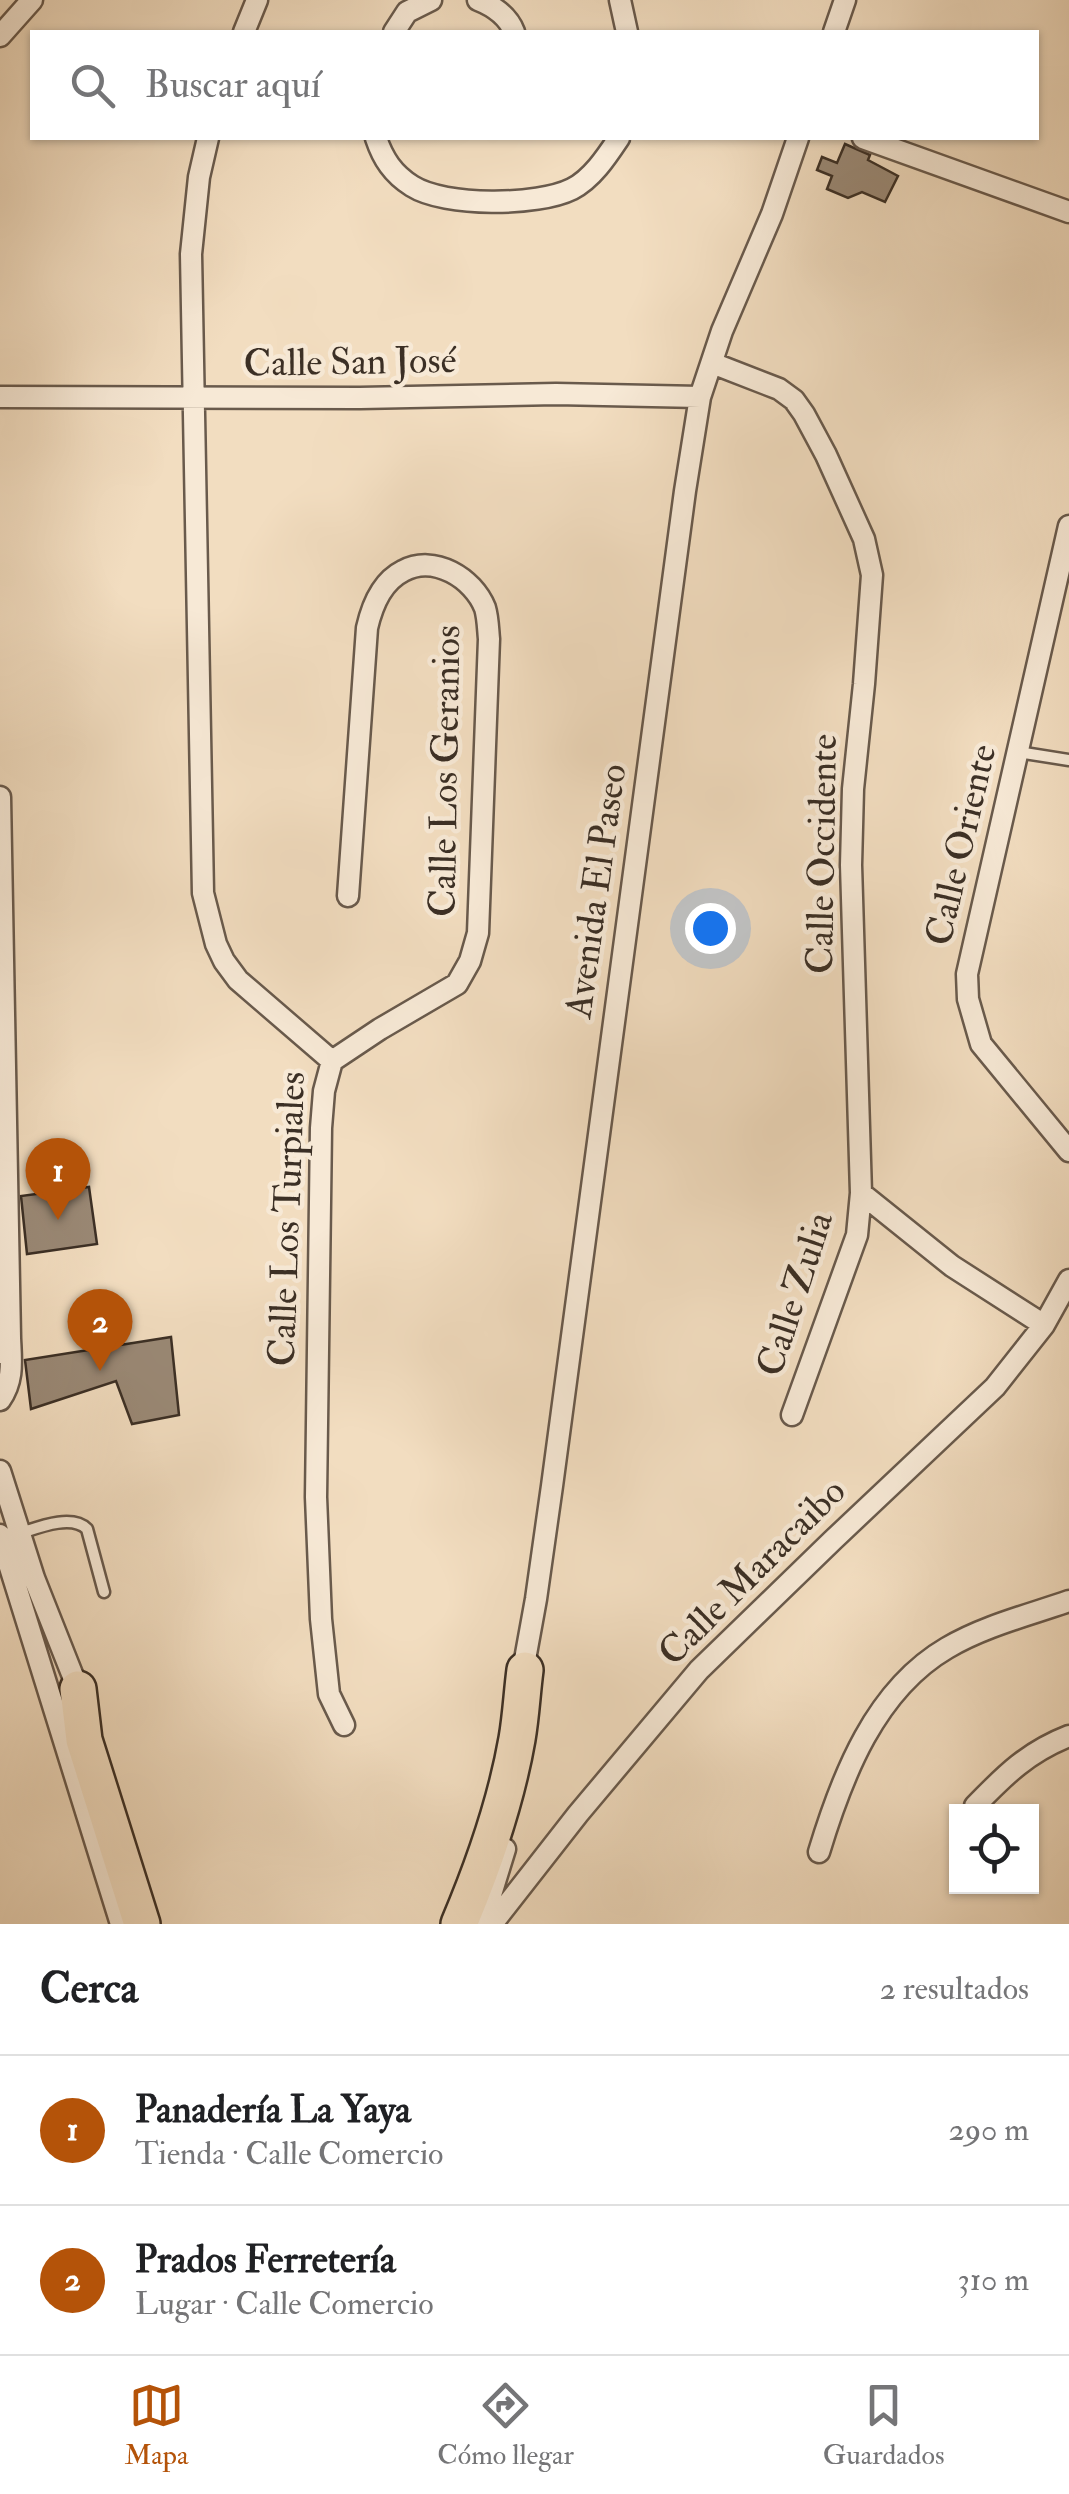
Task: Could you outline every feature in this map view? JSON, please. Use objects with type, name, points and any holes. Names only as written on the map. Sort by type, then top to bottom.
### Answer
[{"type":"highway","points":[[459,1924],[483,1864],[511,1770],[525,1670]]},
{"type":"highway","points":[[78,1689],[84,1740],[142,1924]]},
{"type":"street","points":[[0,36],[32,0]]},
{"type":"street","points":[[245,30],[257,0]]},
{"type":"street","points":[[395,30],[407,12],[431,0]]},
{"type":"street","points":[[478,0],[502,14],[513,30]]},
{"type":"street","points":[[620,0],[627,30]]},
{"type":"street","points":[[835,30],[844,0]]},
{"type":"street","name":"Calle Los Turpiales","points":[[208,140],[190,254],[202,893],[216,944],[238,980],[332,1060],[321,1128],[316,1497],[329,1694],[344,1726]]},
{"type":"street","points":[[377,140],[395,173],[424,192],[467,200],[516,202],[548,199],[574,188],[618,140]]},
{"type":"street","name":"Avenida El Paseo","points":[[482,1924],[519,1794],[526,1746],[525,1670],[700,397],[797,140]]},
{"type":"street","points":[[869,140],[1069,212]]},
{"type":"street","name":"Calle Occidente","points":[[712,363],[779,389],[794,400],[826,455],[864,539],[872,575],[853,789],[851,865],[861,1193]]},
{"type":"street","name":"Calle San José","points":[[0,397],[700,397]]},
{"type":"street","name":"Calle Oriente","points":[[1069,526],[967,974],[968,998],[981,1044],[1069,1151]]},
{"type":"street","name":"Calle Los Geranios","points":[[332,1060],[457,984],[478,933],[489,639],[486,610],[474,590],[458,575],[440,568],[421,565],[402,571],[386,584],[373,604],[366,639],[348,896]]},
{"type":"street","points":[[0,797],[5,1345],[12,1374],[0,1400]]},
{"type":"street","points":[[861,1193],[952,1266],[1044,1325]]},
{"type":"street","name":"Calle Zulia","points":[[792,1415],[858,1235],[861,1193]]},
{"type":"street","name":"Calle Maracaibo","points":[[492,1924],[578,1814],[700,1670],[995,1387],[1044,1325],[1069,1280]]},
{"type":"street","points":[[0,1472],[10,1534],[121,1924]]},
{"type":"street","points":[[10,1534],[34,1578],[110,1766],[156,1924]]},
{"type":"street","points":[[819,1852],[834,1802],[872,1722],[897,1691],[944,1650],[1069,1601]]},
{"type":"street","name":"Avenida El Paseo","points":[[442,1924],[484,1819],[511,1700],[525,1670]]},
{"type":"street","points":[[976,1804],[1013,1766],[1069,1736]]},
{"type":"lane","points":[[1018,752],[1069,760]]},
{"type":"lane","points":[[10,1534],[44,1525],[82,1524],[104,1592]]},
{"type":"building","points":[[845,144],[870,155],[868,160],[898,176],[885,202],[862,192],[848,198],[827,189],[832,176],[817,170],[822,157],[837,163]]},
{"type":"building","points":[[89,1187],[97,1244],[27,1254],[21,1196]]},
{"type":"building","points":[[171,1337],[179,1415],[132,1424],[116,1381],[31,1409],[25,1360]]},
{"type":"place","name":"Panadería La Yaya","points":[[58,1220]]},
{"type":"place","name":"Prados Ferretería","points":[[100,1371]]}]
